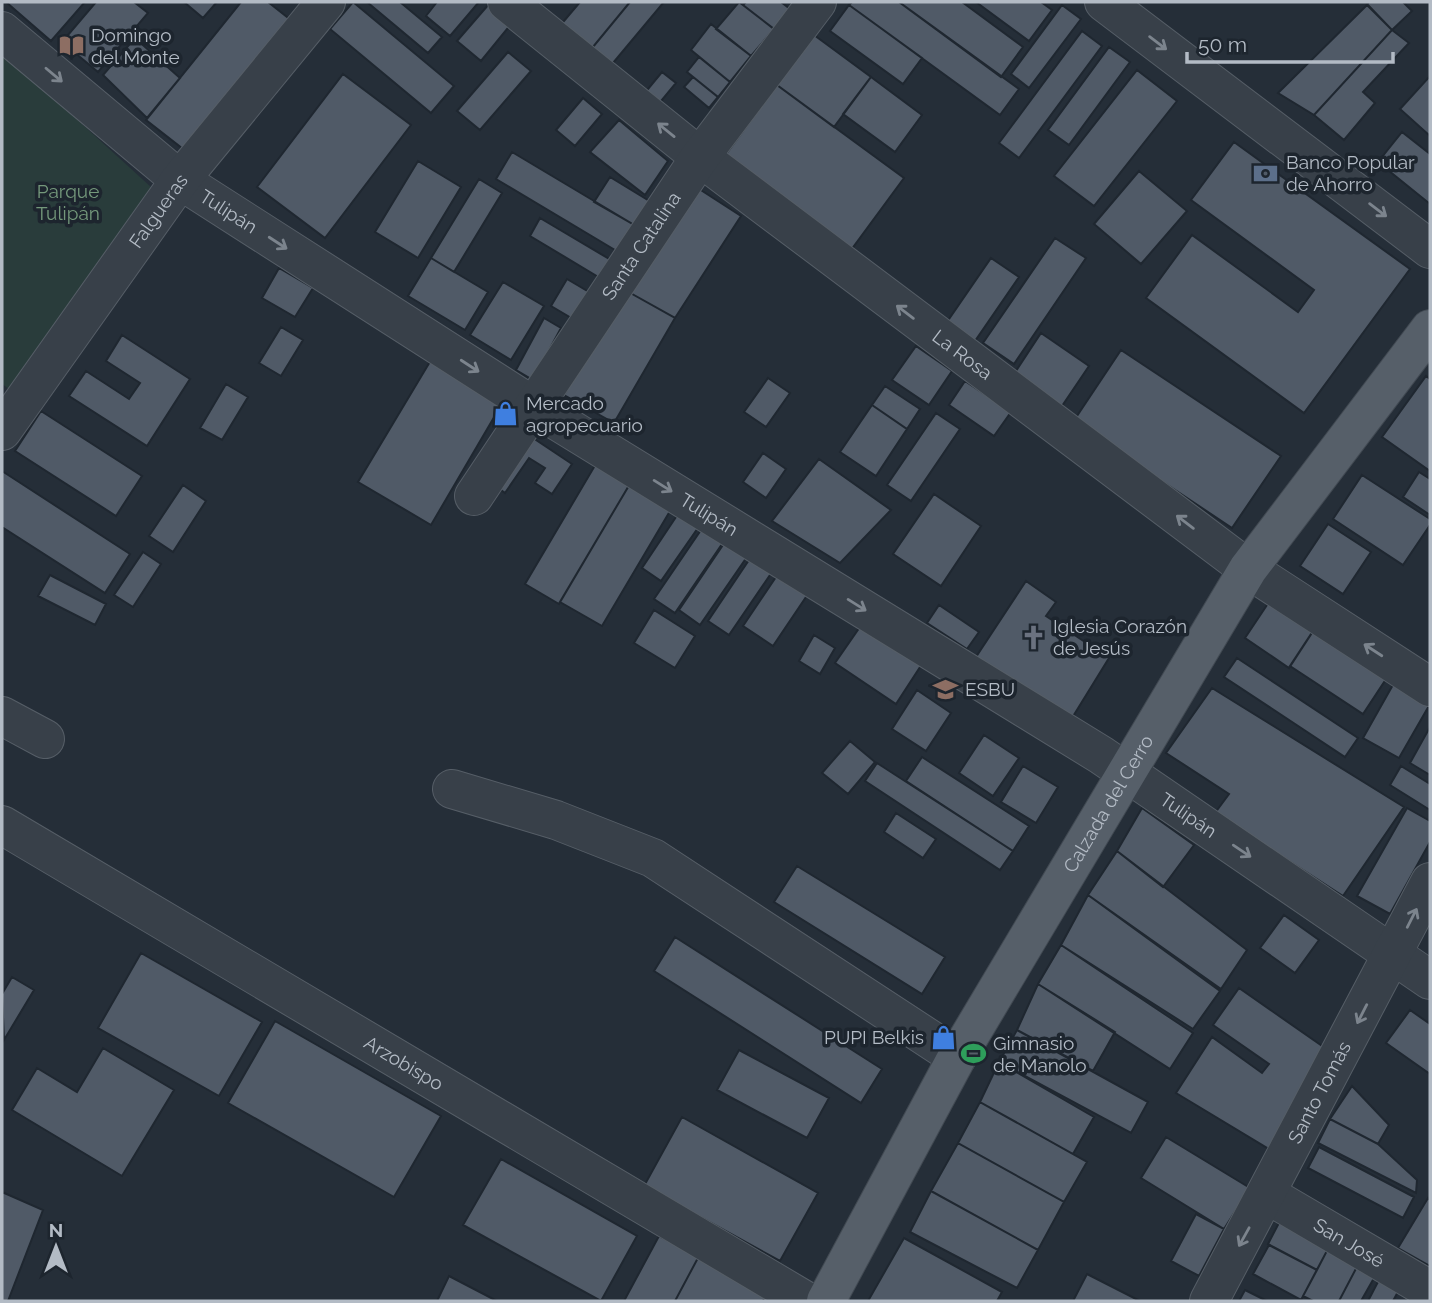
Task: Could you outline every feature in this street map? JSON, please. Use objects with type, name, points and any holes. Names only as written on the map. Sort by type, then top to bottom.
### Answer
[{"type":"main road","name":"Calzada del Cerro","points":[[826,1301],[957,1057],[1125,771],[1248,569],[1430,329]]},
{"type":"street","name":"Falgueras","points":[[7,414],[180,180],[326,2]]},
{"type":"street","name":"La Rosa","points":[[507,2],[700,157],[1248,569],[1430,688]]},
{"type":"street","name":"Santa Catalina","points":[[474,496],[700,157],[817,2]]},
{"type":"street","points":[[1104,2],[1430,249]]},
{"type":"street","name":"Tulipán","points":[[2,31],[180,180],[533,406],[1125,771],[1430,980]]},
{"type":"street","points":[[2,716],[45,739]]},
{"type":"street","points":[[452,789],[556,820],[653,858],[957,1057]]},
{"type":"street","name":"Arzobispo","points":[[2,825],[806,1301]]},
{"type":"street","name":"Santo Tomás","points":[[1209,1301],[1268,1195],[1430,882]]},
{"type":"street","name":"San José","points":[[1268,1195],[1430,1290]]},
{"type":"green space","name":"Parque Tulipán","points":[[2,51],[152,188],[9,389],[2,384]]},
{"type":"building","points":[[6,2],[85,2],[51,41]]},
{"type":"building","points":[[96,2],[134,2],[148,13],[98,72],[62,42]]},
{"type":"building","points":[[184,2],[217,2],[203,18]]},
{"type":"building","points":[[241,2],[268,2],[292,21],[187,152],[146,120]]},
{"type":"building","points":[[353,2],[454,86],[431,113],[330,29]]},
{"type":"building","points":[[367,2],[400,2],[442,37],[428,53]]},
{"type":"building","points":[[437,2],[479,2],[450,36],[426,16]]},
{"type":"building","points":[[580,2],[630,2],[588,53],[558,28]]},
{"type":"building","points":[[630,2],[664,2],[608,69],[588,53]]},
{"type":"building","points":[[739,2],[774,29],[751,56],[716,29]]},
{"type":"building","points":[[746,2],[781,2],[790,9],[774,29],[743,5]]},
{"type":"building","points":[[852,2],[899,2],[1019,89],[1000,115],[849,5]]},
{"type":"building","points":[[899,2],[962,2],[1023,47],[1001,77]]},
{"type":"building","points":[[976,2],[1041,2],[1052,10],[1029,41]]},
{"type":"building","points":[[1403,2],[1412,11],[1392,30],[1367,4]]},
{"type":"building","points":[[489,4],[512,23],[481,61],[457,41]]},
{"type":"building","points":[[849,5],[922,58],[903,84],[830,31]]},
{"type":"building","points":[[1062,5],[1081,19],[1029,88],[1011,74]]},
{"type":"building","points":[[1367,5],[1392,30],[1314,115],[1278,93]]},
{"type":"building","points":[[711,24],[751,56],[730,82],[691,50]]},
{"type":"building","points":[[1392,30],[1409,43],[1363,92],[1375,103],[1344,140],[1314,115]]},
{"type":"building","points":[[1082,31],[1102,46],[1019,158],[999,143]]},
{"type":"building","points":[[814,35],[871,77],[834,127],[777,85]]},
{"type":"building","points":[[135,38],[180,78],[147,118],[103,75]]},
{"type":"building","points":[[1109,47],[1130,62],[1069,145],[1048,130]]},
{"type":"building","points":[[508,52],[531,71],[480,130],[457,111]]},
{"type":"building","points":[[699,57],[730,82],[718,97],[687,72]]},
{"type":"building","points":[[1137,70],[1177,101],[1094,206],[1054,176]]},
{"type":"building","points":[[662,72],[676,83],[657,106],[643,95]]},
{"type":"building","points":[[343,74],[411,125],[325,238],[257,187]]},
{"type":"building","points":[[1430,76],[1430,136],[1400,109]]},
{"type":"building","points":[[693,77],[718,97],[709,108],[684,87]]},
{"type":"building","points":[[871,77],[922,115],[895,152],[843,114]]},
{"type":"building","points":[[777,85],[904,178],[851,250],[724,157]]},
{"type":"building","points":[[583,98],[602,114],[575,146],[556,130]]},
{"type":"building","points":[[619,120],[668,161],[645,195],[590,152]]},
{"type":"building","points":[[1402,132],[1430,154],[1430,204],[1378,162]]},
{"type":"building","points":[[1234,142],[1410,269],[1304,413],[1146,298],[1192,235],[1298,312],[1314,290],[1191,200]]},
{"type":"building","points":[[512,152],[636,226],[620,253],[496,179]]},
{"type":"building","points":[[418,161],[461,187],[418,258],[375,232]]},
{"type":"building","points":[[1139,171],[1187,211],[1141,264],[1094,224]]},
{"type":"building","points":[[610,177],[651,202],[636,226],[594,202]]},
{"type":"building","points":[[479,179],[502,193],[454,272],[431,258]]},
{"type":"building","points":[[693,185],[741,216],[675,318],[625,290]]},
{"type":"building","points":[[540,218],[616,263],[605,281],[530,236]]},
{"type":"building","points":[[1055,238],[1086,258],[1014,364],[983,343]]},
{"type":"building","points":[[431,258],[488,292],[465,330],[408,296]]},
{"type":"building","points":[[991,258],[1019,277],[975,341],[947,322]]},
{"type":"building","points":[[279,268],[313,288],[295,317],[262,298]]},
{"type":"building","points":[[567,279],[589,292],[573,319],[551,306]]},
{"type":"building","points":[[503,282],[544,306],[511,360],[470,335]]},
{"type":"building","points":[[625,290],[675,318],[614,423],[564,395]]},
{"type":"building","points":[[544,318],[561,328],[533,380],[516,370]]},
{"type":"building","points":[[281,327],[303,340],[281,376],[259,363]]},
{"type":"building","points":[[1041,333],[1089,366],[1062,406],[1014,374]]},
{"type":"building","points":[[122,335],[190,379],[147,446],[69,396],[86,371],[129,399],[140,383],[106,361]]},
{"type":"building","points":[[916,346],[952,371],[929,405],[892,380]]},
{"type":"building","points":[[1121,350],[1281,456],[1232,528],[1073,422]]},
{"type":"building","points":[[431,360],[503,402],[431,525],[358,482]]},
{"type":"building","points":[[1426,376],[1430,379],[1430,471],[1382,437]]},
{"type":"building","points":[[768,378],[790,393],[766,427],[744,412]]},
{"type":"building","points":[[965,381],[1011,412],[994,436],[949,405]]},
{"type":"building","points":[[226,384],[248,397],[222,440],[200,428]]},
{"type":"building","points":[[885,386],[920,409],[907,429],[872,405]]},
{"type":"building","points":[[872,405],[907,429],[876,476],[840,452]]},
{"type":"building","points":[[41,411],[142,476],[116,516],[15,451]]},
{"type":"building","points":[[936,413],[960,429],[911,501],[887,485]]},
{"type":"building","points":[[527,434],[572,464],[552,494],[535,483],[545,468],[529,458],[505,493],[493,484]]},
{"type":"building","points":[[763,453],[786,469],[766,498],[743,482]]},
{"type":"building","points":[[819,459],[891,510],[840,563],[772,521]]},
{"type":"building","points":[[597,462],[631,482],[559,604],[525,584]]},
{"type":"building","points":[[2,471],[130,554],[105,593],[2,527]]},
{"type":"building","points":[[1419,472],[1430,479],[1430,515],[1403,497]]},
{"type":"building","points":[[1362,475],[1430,519],[1430,525],[1403,565],[1333,519]]},
{"type":"building","points":[[631,482],[673,506],[602,626],[560,602]]},
{"type":"building","points":[[183,485],[206,501],[173,552],[149,536]]},
{"type":"building","points":[[934,494],[981,526],[941,586],[893,554]]},
{"type":"building","points":[[680,511],[700,525],[661,581],[642,568]]},
{"type":"building","points":[[1328,524],[1371,552],[1343,594],[1300,566]]},
{"type":"building","points":[[701,530],[722,544],[675,613],[654,599]]},
{"type":"building","points":[[727,539],[749,554],[700,625],[679,610]]},
{"type":"building","points":[[143,552],[161,564],[133,607],[114,595]]},
{"type":"building","points":[[751,557],[772,572],[729,635],[708,621]]},
{"type":"building","points":[[778,574],[808,594],[773,646],[743,626]]},
{"type":"building","points":[[50,575],[106,604],[95,625],[38,596]]},
{"type":"building","name":"Iglesia Corazón de Jesús","points":[[1026,581],[1056,602],[1046,616],[1109,658],[1072,718],[976,657]]},
{"type":"building","points":[[1275,593],[1319,622],[1289,668],[1245,638]]},
{"type":"building","points":[[939,605],[979,632],[967,649],[927,623]]},
{"type":"building","points":[[654,610],[695,636],[675,668],[634,643]]},
{"type":"building","points":[[1319,622],[1392,670],[1363,714],[1290,666]]},
{"type":"building","points":[[862,624],[922,664],[896,704],[835,663]]},
{"type":"building","points":[[814,635],[835,648],[820,674],[799,661]]},
{"type":"building","points":[[1237,658],[1358,738],[1345,757],[1224,677]]},
{"type":"building","points":[[1394,683],[1430,704],[1399,758],[1363,738]]},
{"type":"building","points":[[1212,688],[1404,807],[1343,896],[1215,813],[1229,794],[1166,753]]},
{"type":"building","points":[[917,690],[951,713],[926,751],[892,729]]},
{"type":"building","points":[[1430,727],[1430,775],[1410,763]]},
{"type":"building","points":[[984,735],[1019,758],[993,796],[959,773]]},
{"type":"building","points":[[850,741],[875,762],[848,794],[822,773]]},
{"type":"building","points":[[922,757],[1029,826],[1013,851],[906,781]]},
{"type":"building","points":[[877,763],[1013,851],[1000,870],[865,781]]},
{"type":"building","points":[[1023,766],[1058,787],[1036,823],[1001,802]]},
{"type":"building","points":[[1401,766],[1430,784],[1430,810],[1390,785]]},
{"type":"building","points":[[1142,808],[1194,845],[1163,887],[1117,851]]},
{"type":"building","points":[[1407,808],[1430,821],[1430,842],[1390,914],[1357,896]]},
{"type":"building","points":[[896,813],[936,839],[923,858],[884,832]]},
{"type":"building","points":[[1117,851],[1247,950],[1221,989],[1088,895]]},
{"type":"building","points":[[797,866],[945,957],[922,994],[774,902]]},
{"type":"building","points":[[1088,895],[1220,991],[1193,1029],[1061,945]]},
{"type":"building","points":[[1284,915],[1319,940],[1295,973],[1260,948]]},
{"type":"building","points":[[675,937],[882,1069],[861,1103],[654,971]]},
{"type":"building","points":[[1061,945],[1193,1033],[1170,1069],[1038,984]]},
{"type":"building","points":[[141,953],[262,1022],[219,1096],[98,1028]]},
{"type":"building","points":[[12,977],[34,990],[4,1040],[2,994]]},
{"type":"building","points":[[1038,984],[1115,1032],[1093,1071],[1017,1030]]},
{"type":"building","points":[[1239,988],[1325,1048],[1269,1149],[1176,1093],[1212,1037],[1262,1073],[1269,1064],[1213,1025]]},
{"type":"building","points":[[1410,1010],[1430,1024],[1430,1074],[1386,1043]]},
{"type":"building","points":[[275,1021],[441,1116],[394,1197],[228,1103]]},
{"type":"building","points":[[1017,1030],[1148,1102],[1131,1133],[999,1062]]},
{"type":"building","points":[[103,1048],[174,1090],[122,1176],[12,1110],[37,1068],[77,1092]]},
{"type":"building","points":[[739,1050],[829,1098],[807,1138],[717,1090]]},
{"type":"building","points":[[999,1062],[1094,1117],[1073,1154],[980,1102]]},
{"type":"building","points":[[1352,1086],[1389,1125],[1378,1144],[1330,1119]]},
{"type":"building","points":[[980,1102],[1087,1162],[1064,1202],[958,1143]]},
{"type":"building","points":[[682,1117],[818,1193],[780,1261],[644,1186]]},
{"type":"building","points":[[1330,1119],[1378,1144],[1417,1180],[1416,1193],[1318,1143]]},
{"type":"building","points":[[1166,1137],[1250,1188],[1224,1229],[1141,1178]]},
{"type":"building","points":[[958,1143],[1064,1202],[1038,1250],[931,1191]]},
{"type":"building","points":[[1319,1147],[1414,1197],[1403,1218],[1308,1168]]},
{"type":"building","points":[[501,1159],[637,1236],[601,1301],[463,1225]]},
{"type":"building","points":[[931,1191],[1038,1250],[1017,1288],[910,1232]]},
{"type":"building","points":[[2,1192],[43,1210],[8,1301],[2,1301]]},
{"type":"building","points":[[1428,1198],[1430,1200],[1430,1266],[1398,1248]]},
{"type":"building","points":[[1196,1214],[1224,1229],[1199,1276],[1171,1261]]},
{"type":"building","points":[[1281,1219],[1330,1245],[1317,1270],[1268,1244]]},
{"type":"building","points":[[659,1236],[699,1256],[675,1301],[624,1301]]},
{"type":"building","points":[[904,1238],[1002,1292],[997,1301],[868,1301]]},
{"type":"building","points":[[1269,1245],[1317,1270],[1301,1300],[1253,1274]]},
{"type":"building","points":[[1330,1245],[1360,1261],[1339,1301],[1313,1301],[1303,1296]]},
{"type":"building","points":[[699,1256],[767,1293],[763,1301],[675,1301]]},
{"type":"building","points":[[1360,1261],[1378,1271],[1361,1301],[1339,1301]]},
{"type":"building","points":[[1087,1274],[1140,1301],[1073,1301]]},
{"type":"building","points":[[449,1276],[497,1301],[437,1301]]},
{"type":"building","points":[[1380,1278],[1400,1288],[1393,1301],[1368,1301]]},
{"type":"building","points":[[1245,1290],[1267,1301],[1239,1301]]},
{"type":"place","name":"Domingo del Monte","points":[[71,46]]},
{"type":"place","name":"Banco Popular de Ahorro","points":[[1266,173]]},
{"type":"place","name":"Mercado agropecuario","points":[[506,414]]},
{"type":"place","name":"Iglesia Corazón de Jesús","points":[[1033,637]]},
{"type":"place","name":"ESBU","points":[[945,689]]},
{"type":"place","name":"PUPI Belkis","points":[[944,1037]]},
{"type":"place","name":"Gimnasio de Manolo","points":[[973,1054]]}]
